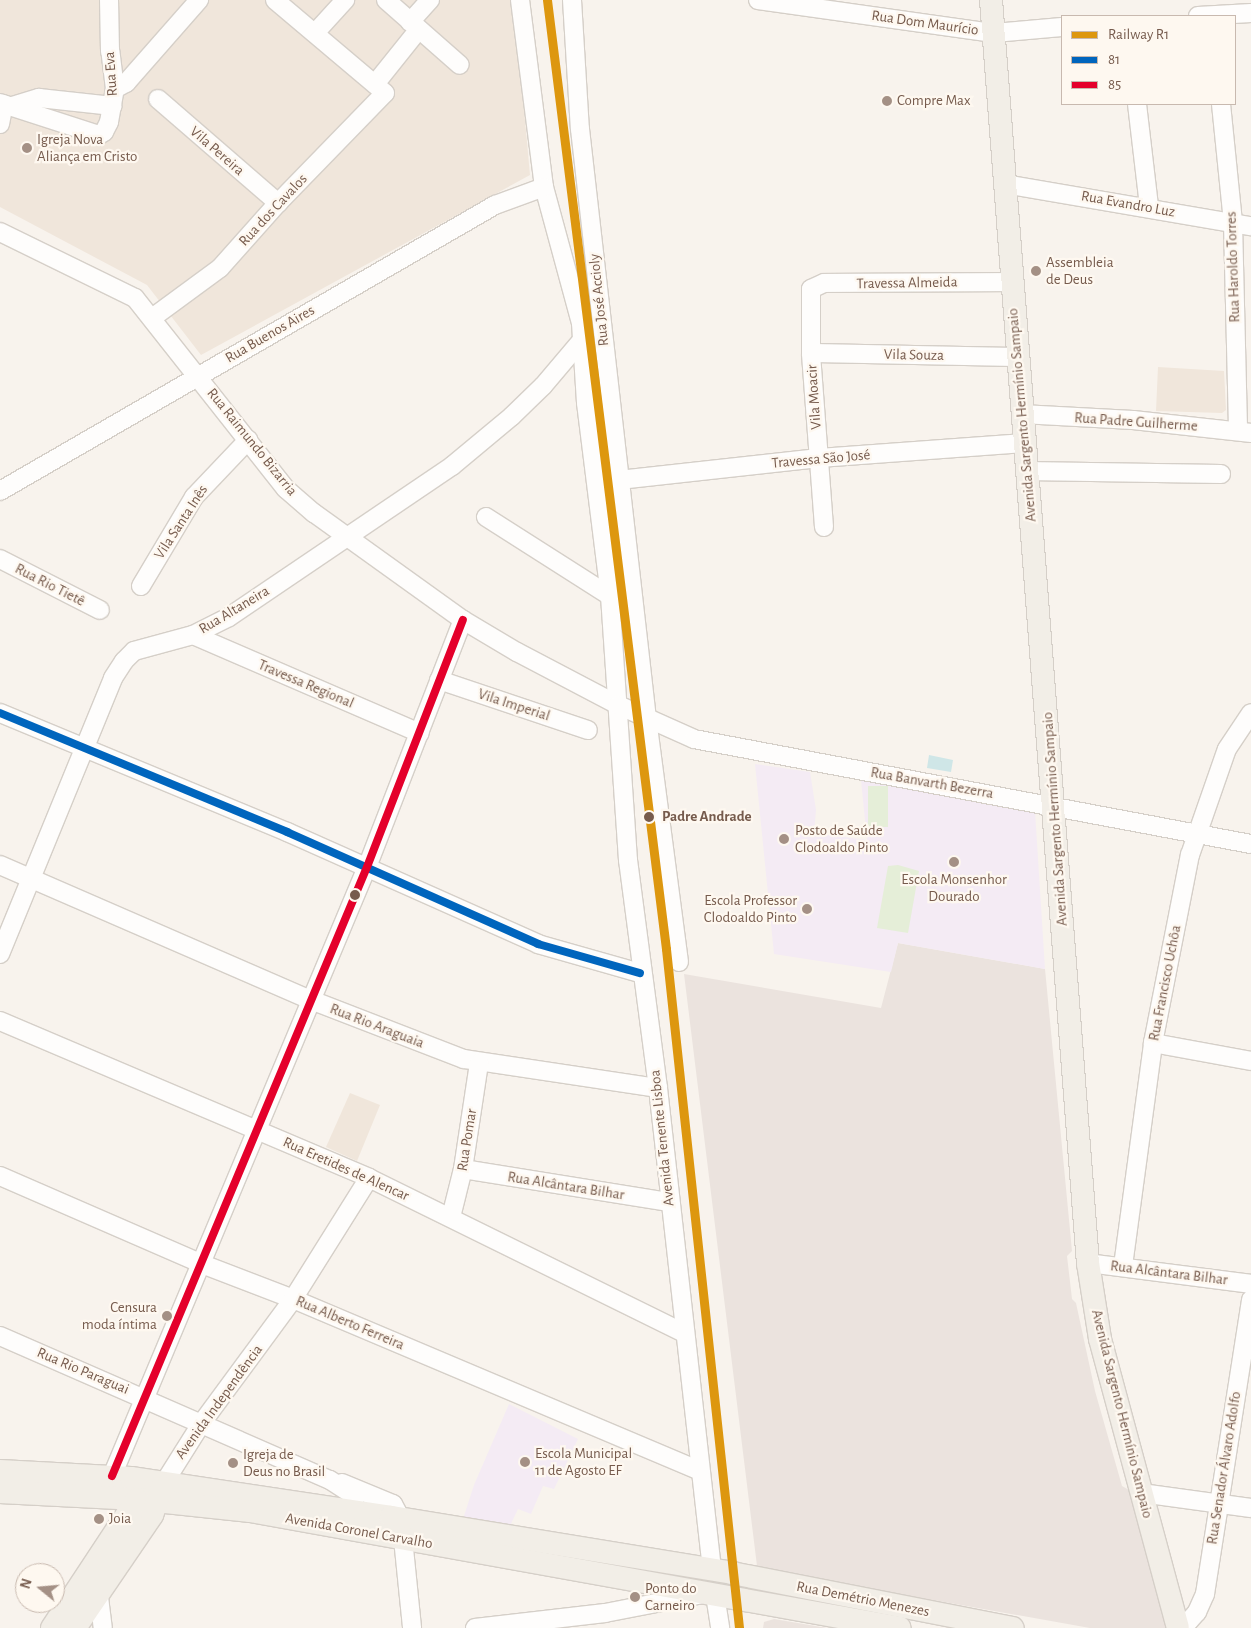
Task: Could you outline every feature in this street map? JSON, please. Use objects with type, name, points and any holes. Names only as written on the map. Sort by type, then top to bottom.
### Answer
[{"type":"main road","name":"Avenida Sargento Hermínio Sampaio","points":[[991,0],[1021,414],[1054,805],[1088,1263],[1100,1339],[1178,1626]]},
{"type":"main road","name":"Avenida Coronel Carvalho","points":[[0,1471],[112,1476],[153,1494],[250,1512],[403,1529],[712,1570]]},
{"type":"main road","name":"Avenida Coronel Carvalho","points":[[0,1492],[153,1494],[356,1512],[403,1529],[709,1594]]},
{"type":"main road","name":"Avenida Independência","points":[[52,1628],[91,1595],[152,1515],[153,1494]]},
{"type":"main road","name":"Avenida Independência","points":[[75,1628],[91,1595],[153,1494]]},
{"type":"main road","name":"Rua Demétrio Menezes","points":[[712,1570],[1013,1628]]},
{"type":"main road","name":"Rua Demétrio Menezes","points":[[709,1594],[900,1628]]},
{"type":"street","name":"Rua Eva","points":[[5,104],[99,135],[107,129],[115,89],[110,52],[110,0]]},
{"type":"street","points":[[115,89],[126,82],[199,0]]},
{"type":"street","points":[[276,0],[380,89]]},
{"type":"street","points":[[315,33],[344,0]]},
{"type":"street","points":[[386,0],[460,65]]},
{"type":"street","name":"Rua dos Cavalos","points":[[152,318],[207,280],[261,224],[380,89],[430,0]]},
{"type":"street","name":"Rua José Accioly","points":[[520,0],[544,187],[581,323],[581,341],[610,596],[618,705]]},
{"type":"street","name":"Rua José Accioly","points":[[572,0],[574,72],[619,480],[648,719]]},
{"type":"street","name":"Rua Dom Maurício","points":[[758,0],[994,33],[1061,27]]},
{"type":"street","points":[[1208,12],[1251,13]]},
{"type":"street","points":[[0,124],[5,104],[39,98],[113,106]]},
{"type":"street","name":"Vila Pereira","points":[[158,99],[278,203]]},
{"type":"street","points":[[1138,105],[1149,206]]},
{"type":"street","name":"Rua Haroldo Torres","points":[[1221,105],[1233,223],[1245,432]]},
{"type":"street","name":"Rua Evandro Luz","points":[[1004,184],[1149,206],[1251,226]]},
{"type":"street","name":"Rua Buenos Aires","points":[[0,491],[495,205],[544,187]]},
{"type":"street","name":"Rua Raimundo Bizarria","points":[[0,232],[108,282],[135,298],[198,375],[286,489],[347,538],[463,620],[517,652],[618,705]]},
{"type":"street","name":"Travessa Almeida","points":[[809,296],[811,289],[824,284],[1011,282]]},
{"type":"street","name":"Vila Moacir","points":[[809,296],[811,353],[824,527]]},
{"type":"street","name":"Rua Altaneira","points":[[0,954],[113,678],[124,661],[134,651],[153,643],[193,635],[229,617],[452,466],[506,422],[543,386],[581,341]]},
{"type":"street","name":"Vila Souza","points":[[811,353],[1018,357]]},
{"type":"street","name":"Rua Padre Guilherme","points":[[1021,414],[1133,420],[1245,432]]},
{"type":"street","name":"Vila Santa Inês","points":[[140,586],[194,497],[248,440]]},
{"type":"street","name":"Travessa São José","points":[[619,480],[819,458],[1024,443]]},
{"type":"street","points":[[1026,470],[1221,474]]},
{"type":"street","points":[[486,518],[610,596]]},
{"type":"street","name":"Rua Rio Tietê","points":[[0,559],[100,610]]},
{"type":"street","points":[[112,1476],[202,1264],[256,1128],[367,867],[463,620]]},
{"type":"street","name":"Travessa Regional","points":[[193,635],[420,733]]},
{"type":"street","name":"Vila Imperial","points":[[439,680],[588,730]]},
{"type":"street","name":"Rua Banvarth Bezerra","points":[[618,705],[694,739],[1054,805],[1251,844]]},
{"type":"street","name":"Avenida Tenente Lisboa","points":[[618,705],[628,860],[640,973],[658,1088],[668,1202],[712,1570]]},
{"type":"street","points":[[0,713],[84,750],[367,867],[538,944],[640,973]]},
{"type":"street","name":"Rua Francisco Uchôa","points":[[1123,1266],[1153,1043],[1196,834],[1227,749],[1251,713]]},
{"type":"street","points":[[648,719],[679,962]]},
{"type":"street","name":"Rua Rio Araguaia","points":[[0,865],[311,1000],[479,1063],[658,1088]]},
{"type":"street","name":"Rua Eretides de Alencar","points":[[0,1021],[256,1128],[369,1178],[684,1333]]},
{"type":"street","points":[[1153,1043],[1251,1061]]},
{"type":"street","name":"Rua Pomar","points":[[451,1217],[463,1170],[479,1063]]},
{"type":"street","name":"Rua Alcântara Bilhar","points":[[463,1170],[668,1202]]},
{"type":"street","name":"Rua Alberto Ferreira","points":[[0,1176],[202,1264],[293,1299],[700,1471]]},
{"type":"street","name":"Avenida Independência","points":[[153,1494],[293,1299],[369,1178]]},
{"type":"street","name":"Rua Alcântara Bilhar","points":[[1088,1263],[1251,1284]]},
{"type":"street","name":"Rua Senador Álvaro Adolfo","points":[[1178,1626],[1189,1621],[1203,1603],[1251,1300]]},
{"type":"street","name":"Rua Rio Paraguai","points":[[0,1336],[330,1480],[392,1504],[403,1529]]},
{"type":"street","name":"Rua Rio Paraguai","points":[[330,1480],[352,1495],[356,1512]]},
{"type":"street","points":[[1141,1493],[1251,1508]]},
{"type":"street","points":[[403,1529],[412,1628]]},
{"type":"street","points":[[475,1628],[605,1613],[709,1594],[720,1628]]},
{"type":"street","points":[[91,1595],[103,1628]]},
{"type":"shaded area","points":[[0,0],[514,0],[530,175],[201,355],[147,285],[0,207]]},
{"type":"shaded area","points":[[1158,367],[1224,371],[1226,410],[1222,413],[1156,411]]},
{"type":"shaded area","points":[[929,755],[953,760],[951,772],[927,768]]},
{"type":"shaded area","name":"Escola Monsenhor Dourado","points":[[755,764],[810,772],[816,810],[814,833],[867,840],[861,780],[1035,811],[1045,969],[898,943],[891,972],[774,954]]},
{"type":"shaded area","points":[[898,943],[1045,969],[1072,1251],[1067,1256],[1072,1299],[1076,1303],[1095,1391],[1122,1486],[1129,1490],[1166,1628],[1090,1628],[760,1569],[757,1566],[684,974],[881,1008]]},
{"type":"shaded area","points":[[350,1093],[380,1105],[357,1161],[326,1147]]},
{"type":"shaded area","name":"Escola Municipal 11 de Agosto EF","points":[[509,1404],[578,1439],[554,1489],[543,1486],[531,1514],[518,1509],[509,1528],[463,1519],[474,1485]]},
{"type":"shaded area","points":[[774,1619],[827,1628],[763,1628],[764,1622]]},
{"type":"green space","points":[[868,786],[888,786],[888,827],[868,827]]},
{"type":"green space","points":[[898,865],[919,871],[908,933],[877,928],[888,866]]},
{"type":"rail line","name":"R1","points":[[547,0],[666,949],[739,1628]]},
{"type":"transit line","name":"85","points":[[112,1476],[367,867],[463,620]]},
{"type":"transit line","name":"81","points":[[0,713],[287,832],[538,944],[640,973]]},
{"type":"place","name":"Compre Max","points":[[887,101]]},
{"type":"place","name":"Igreja Nova Aliança em Cristo","points":[[27,148]]},
{"type":"place","name":"Assembleia de Deus","points":[[1036,271]]},
{"type":"place","name":"Padre Andrade","points":[[649,817]]},
{"type":"place","name":"Posto de Saúde Clodoaldo Pinto","points":[[784,839]]},
{"type":"place","name":"Escola Monsenhor Dourado","points":[[954,862]]},
{"type":"place","name":"Escola Professor Clodoaldo Pinto","points":[[807,909]]},
{"type":"place","name":"Censura moda íntima","points":[[167,1316]]},
{"type":"place","name":"Escola Municipal 11 de Agosto EF","points":[[525,1462]]},
{"type":"place","name":"Igreja de Deus no Brasil","points":[[233,1463]]},
{"type":"place","name":"Joia","points":[[99,1519]]},
{"type":"place","name":"Ponto do Carneiro","points":[[635,1597]]}]
